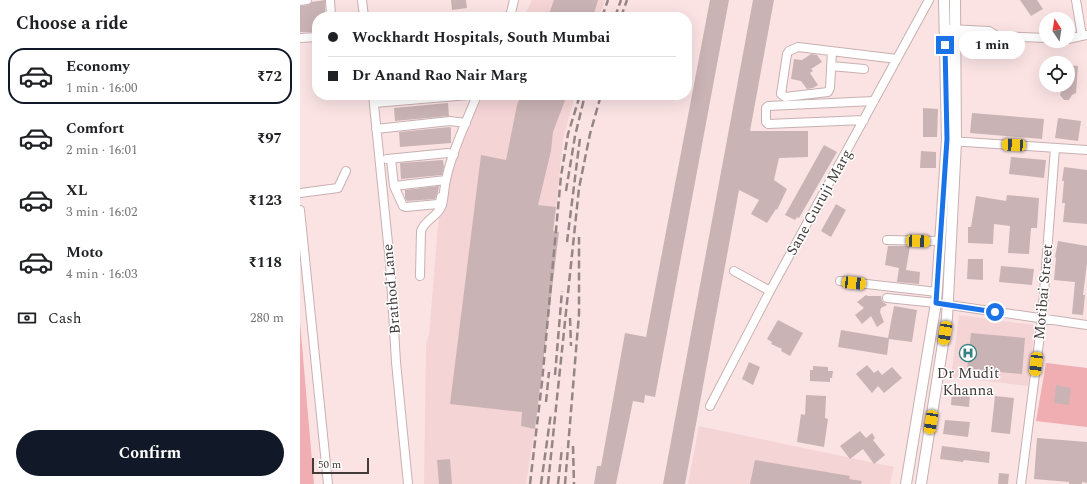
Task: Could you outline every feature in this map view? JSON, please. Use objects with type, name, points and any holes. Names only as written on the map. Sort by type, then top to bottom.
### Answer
[{"type":"main road","points":[[906,484],[936,303],[940,241],[951,141],[944,29],[944,0]]},
{"type":"main road","points":[[921,484],[948,318],[951,141],[955,33],[954,0]]},
{"type":"street","points":[[300,1],[307,0]]},
{"type":"street","points":[[330,0],[331,12]]},
{"type":"street","points":[[362,0],[363,12]]},
{"type":"street","points":[[511,12],[514,0]]},
{"type":"street","name":"Sane Guruji Marg","points":[[710,406],[770,291],[929,0]]},
{"type":"street","points":[[1076,0],[1084,36]]},
{"type":"street","points":[[944,29],[955,33],[989,31],[997,36],[1039,38]]},
{"type":"street","points":[[300,38],[312,37]]},
{"type":"street","points":[[832,51],[830,88],[828,92],[785,97],[781,94],[787,54],[789,50],[798,47],[832,51],[897,59]]},
{"type":"street","points":[[831,66],[864,70]]},
{"type":"street","name":"Brathod Lane","points":[[373,100],[390,263],[396,362],[408,484]]},
{"type":"street","points":[[391,159],[394,186],[401,203],[406,207],[438,204],[440,202],[444,180],[466,123],[472,100]]},
{"type":"street","points":[[864,120],[768,124],[766,122],[766,108],[768,106],[874,101]]},
{"type":"street","points":[[376,129],[450,121],[466,123]]},
{"type":"street","points":[[951,141],[1087,150]]},
{"type":"street","name":"Motibai Street","points":[[1021,484],[1042,319],[1055,148]]},
{"type":"street","points":[[379,160],[448,153],[454,155]]},
{"type":"street","points":[[300,193],[338,188],[346,171]]},
{"type":"street","points":[[394,186],[444,180]]},
{"type":"street","points":[[420,276],[421,231],[423,226],[428,220],[434,217],[442,205],[444,180]]},
{"type":"street","points":[[300,210],[328,484]]},
{"type":"street","points":[[887,240],[940,241]]},
{"type":"street","points":[[734,271],[770,291]]},
{"type":"street","points":[[840,282],[937,292]]},
{"type":"street","points":[[887,298],[936,303],[1087,325]]},
{"type":"shaded area","points":[[532,0],[605,0],[601,12],[526,12]]},
{"type":"shaded area","points":[[478,100],[574,100],[563,139],[534,435],[526,484],[424,484],[426,344],[429,335],[438,225],[447,184]]},
{"type":"shaded area","points":[[959,315],[1035,325],[1028,386],[951,377]]},
{"type":"shaded area","points":[[300,322],[314,484],[300,484]]},
{"type":"shaded area","points":[[1046,363],[1087,368],[1087,427],[1036,421]]},
{"type":"shaded area","points":[[699,426],[894,467],[890,484],[688,484]]},
{"type":"building","points":[[325,0],[325,12],[312,12],[312,32],[300,32],[300,6],[308,5],[312,2]]},
{"type":"building","points":[[451,0],[466,0],[467,8],[452,10]]},
{"type":"building","points":[[554,0],[598,0],[594,12],[550,12]]},
{"type":"building","points":[[710,0],[729,0],[655,397],[645,395],[644,403],[633,401],[616,484],[594,484],[597,466],[601,466],[625,333],[646,337]]},
{"type":"building","points":[[753,0],[774,0],[750,131],[808,131],[808,157],[779,158],[774,180],[787,189],[777,210],[776,209],[767,223],[751,214],[759,200],[739,190],[685,484],[663,484]]},
{"type":"building","points":[[1020,0],[1037,0],[1043,9],[1031,16]]},
{"type":"building","points":[[811,54],[817,55],[822,62],[811,69],[813,71],[810,73],[818,85],[807,89],[801,81],[791,79],[794,59],[802,60]]},
{"type":"building","points":[[1075,66],[1078,66],[1076,93],[1072,95],[1069,100],[1064,100],[1060,95],[1061,92],[1075,92]]},
{"type":"building","points":[[519,100],[565,100],[553,132],[551,151],[538,205],[556,207],[553,231],[559,232],[535,429],[521,426],[522,412],[450,404],[481,155],[506,160]]},
{"type":"building","points":[[448,103],[449,116],[395,121],[394,108]]},
{"type":"building","points":[[923,108],[938,109],[937,137],[923,137]]},
{"type":"building","points":[[972,113],[1044,119],[1042,139],[970,133]]},
{"type":"building","points":[[1058,118],[1081,121],[1078,141],[1055,138]]},
{"type":"building","points":[[450,127],[451,143],[400,147],[399,132]]},
{"type":"building","points":[[824,145],[837,152],[799,218],[797,217],[795,220],[785,215]]},
{"type":"building","points":[[921,151],[936,152],[936,168],[920,168]]},
{"type":"building","points":[[1011,157],[1046,160],[1044,178],[1009,174]]},
{"type":"building","points":[[443,160],[444,167],[442,175],[401,179],[400,163]]},
{"type":"building","points":[[1064,167],[1087,170],[1087,224],[1063,222],[1065,203],[1062,203],[1064,181],[1062,181]]},
{"type":"building","points":[[439,186],[435,199],[407,201],[405,198],[405,190]]},
{"type":"building","points":[[1007,195],[1039,198],[1037,228],[1031,228],[1029,254],[1008,253],[1010,226],[994,224],[993,244],[968,243],[968,227],[971,227],[976,196],[1006,201]]},
{"type":"building","points":[[836,204],[846,210],[831,237],[821,231]]},
{"type":"building","points":[[1058,241],[1087,246],[1083,315],[1072,314],[1075,282],[1054,280],[1055,257]]},
{"type":"building","points":[[888,246],[910,246],[906,270],[920,272],[919,284],[897,282],[899,268],[885,265]]},
{"type":"building","points":[[968,259],[983,259],[983,280],[967,279]]},
{"type":"building","points":[[1001,266],[1034,269],[1032,285],[999,282]]},
{"type":"building","points":[[866,295],[881,296],[882,301],[887,305],[881,308],[880,312],[884,322],[877,327],[871,316],[862,324],[855,315],[864,308],[857,302]]},
{"type":"building","points":[[894,306],[917,310],[912,342],[889,339],[887,355],[838,347],[841,330],[888,338]]},
{"type":"building","points":[[778,320],[803,333],[790,356],[781,351],[782,349],[771,344],[772,342],[767,339]]},
{"type":"building","points":[[971,333],[1025,338],[1022,374],[967,369]]},
{"type":"building","points":[[749,362],[760,367],[753,385],[742,379]]},
{"type":"building","points":[[867,365],[874,373],[878,370],[882,375],[892,367],[902,378],[884,393],[878,386],[872,393],[856,374]]},
{"type":"building","points":[[813,366],[828,367],[828,371],[833,371],[830,382],[810,381],[810,370],[813,370]]},
{"type":"building","points":[[1056,385],[1071,388],[1069,405],[1054,403]]},
{"type":"building","points":[[952,392],[970,394],[969,407],[951,405]]},
{"type":"building","points":[[806,395],[826,396],[825,418],[828,419],[824,447],[797,442],[801,414],[805,415]]},
{"type":"building","points":[[995,396],[1014,398],[1010,434],[991,432]]},
{"type":"building","points":[[945,420],[970,422],[968,437],[943,434]]},
{"type":"building","points":[[860,431],[866,438],[872,433],[875,438],[873,440],[885,455],[874,464],[863,449],[850,459],[840,446]]},
{"type":"building","points":[[1037,438],[1087,442],[1087,483],[1082,482],[1082,484],[1069,484],[1069,482],[1034,479]]},
{"type":"building","points":[[942,446],[990,452],[989,463],[940,459]]},
{"type":"building","points":[[450,459],[452,484],[439,484],[437,460]]},
{"type":"building","points":[[755,460],[850,476],[849,479],[862,481],[861,484],[750,484]]},
{"type":"building","points":[[999,473],[1009,474],[1008,484],[998,484]]},
{"type":"railway","points":[[604,12],[608,0]]},
{"type":"railway","points":[[617,12],[621,0]]},
{"type":"railway","points":[[623,12],[627,0]]},
{"type":"railway","points":[[530,484],[542,382],[561,176],[568,134],[578,100]]},
{"type":"railway","points":[[566,191],[575,136],[584,100]]},
{"type":"railway","points":[[548,484],[579,188],[590,134],[600,100]]},
{"type":"railway","points":[[567,242],[580,138]]},
{"type":"railway","points":[[565,484],[579,314],[579,237]]},
{"type":"railway","points":[[555,375],[562,291]]},
{"type":"railway","points":[[570,318],[571,346]]},
{"type":"railway","points":[[546,402],[549,372]]},
{"type":"railway","points":[[541,484],[551,413]]},
{"type":"railway","points":[[573,446],[574,484]]},
{"type":"railway","points":[[558,484],[562,448]]},
{"type":"place","name":"Dr Mudit Khanna","points":[[968,353]]},
{"type":"route","points":[[945,45],[947,139],[936,303],[995,312]]}]
